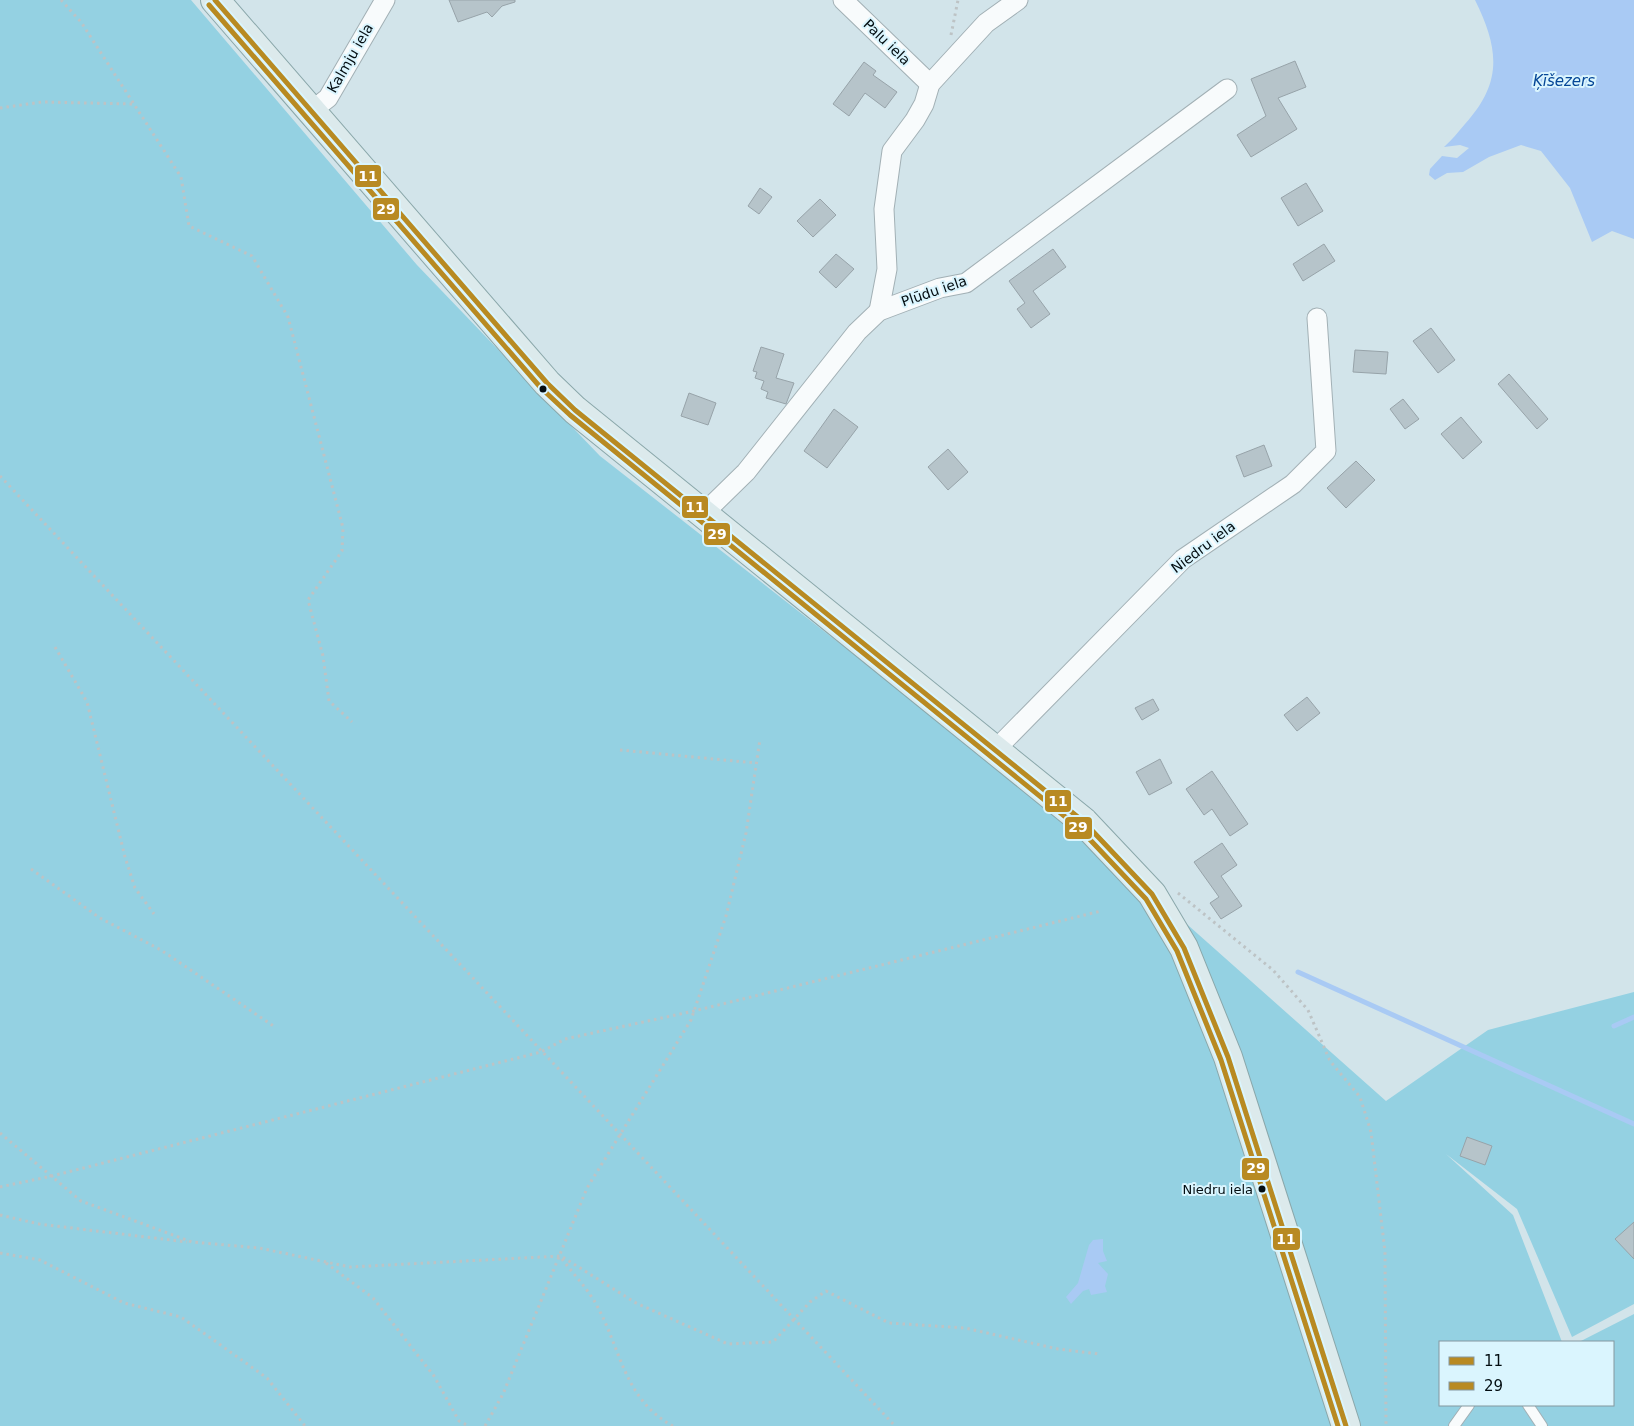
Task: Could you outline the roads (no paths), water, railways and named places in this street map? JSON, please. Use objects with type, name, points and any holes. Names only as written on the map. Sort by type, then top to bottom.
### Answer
[{"type":"main road","points":[[215,0],[310,112],[547,383],[575,410],[1084,822],[1152,894],[1184,948],[1228,1057],[1346,1426]]},
{"type":"street","name":"Kalmju iela","points":[[310,112],[328,98],[385,0]]},
{"type":"street","name":"Palu iela","points":[[843,0],[930,84]]},
{"type":"street","points":[[879,311],[887,269],[884,209],[887,176],[892,151],[915,120],[924,104],[930,84],[986,23],[1018,0]]},
{"type":"street","name":"Plūdu iela","points":[[703,514],[746,472],[857,332],[879,311],[940,288],[966,283],[1227,89]]},
{"type":"street","name":"Niedru iela","points":[[996,749],[1183,559],[1292,484],[1326,451],[1317,318]]},
{"type":"lane","points":[[1454,1426],[1468,1406]]},
{"type":"lane","points":[[1529,1406],[1542,1426]]},
{"type":"water","name":"Ķīšezers","points":[[1475,0],[1634,0],[1634,239],[1612,231],[1592,242],[1570,188],[1541,151],[1521,145],[1489,157],[1463,172],[1447,173],[1435,180],[1429,175],[1430,169],[1442,156],[1457,158],[1469,148],[1460,145],[1444,147],[1477,109],[1486,94],[1491,79],[1493,65],[1489,34]]},
{"type":"water","points":[[1103,1239],[1103,1251],[1107,1261],[1098,1263],[1108,1274],[1105,1286],[1107,1292],[1091,1295],[1089,1289],[1083,1291],[1071,1304],[1066,1297],[1078,1283],[1089,1245],[1093,1240]]},
{"type":"waterway","points":[[1298,972],[1634,1124]]},
{"type":"waterway","points":[[1614,1026],[1634,1017]]},
{"type":"place","name":"Niedru iela","points":[[1262,1189]]}]
